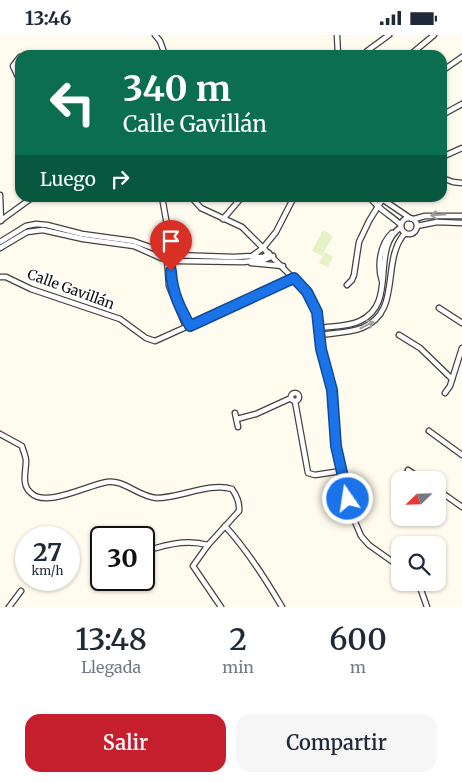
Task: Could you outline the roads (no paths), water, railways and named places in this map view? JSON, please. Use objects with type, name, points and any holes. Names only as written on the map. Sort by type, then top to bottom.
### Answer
[{"type":"street","points":[[155,35],[160,41],[163,50]]},
{"type":"street","points":[[337,35],[338,50]]},
{"type":"street","points":[[368,50],[389,35]]},
{"type":"street","points":[[416,50],[434,35]]},
{"type":"street","points":[[447,68],[462,57]]},
{"type":"street","points":[[447,112],[462,104]]},
{"type":"street","points":[[447,155],[462,148]]},
{"type":"street","points":[[447,180],[462,183]]},
{"type":"street","points":[[0,195],[0,221]]},
{"type":"street","points":[[0,221],[26,202]]},
{"type":"street","points":[[163,202],[168,245]]},
{"type":"street","points":[[196,202],[202,208],[242,227],[307,292],[317,312],[321,349],[332,390],[336,446],[353,517],[360,536],[391,561]]},
{"type":"street","points":[[223,219],[238,202]]},
{"type":"street","points":[[242,260],[256,254],[263,248],[276,231],[291,202]]},
{"type":"street","points":[[374,202],[390,213],[405,233]]},
{"type":"street","points":[[347,285],[354,275],[359,242],[380,202]]},
{"type":"street","points":[[386,202],[412,219],[418,226]]},
{"type":"street","points":[[319,328],[356,323],[365,319],[377,306],[381,296],[387,247],[403,220],[425,216],[462,216]]},
{"type":"street","points":[[405,233],[414,233],[418,226],[437,222],[462,223]]},
{"type":"street","points":[[0,242],[26,227],[36,224],[82,234],[133,241],[170,257]]},
{"type":"street","points":[[0,248],[27,232],[48,230],[83,239],[134,246],[170,257],[264,260],[271,255]]},
{"type":"street","points":[[320,335],[362,328],[380,315],[388,298],[393,254],[405,233]]},
{"type":"street","points":[[170,257],[169,286],[188,327]]},
{"type":"street","points":[[242,260],[283,267]]},
{"type":"street","name":"Calle Gavillán","points":[[0,277],[6,277],[31,289],[120,319],[146,338],[155,341],[294,278]]},
{"type":"street","points":[[439,308],[462,323]]},
{"type":"street","points":[[399,335],[420,348],[452,379]]},
{"type":"street","points":[[446,393],[462,348]]},
{"type":"street","points":[[237,419],[293,400],[308,473],[315,475],[341,471]]},
{"type":"street","points":[[235,413],[238,427]]},
{"type":"street","points":[[429,431],[462,455]]},
{"type":"street","points":[[0,434],[22,446],[26,458],[25,485],[30,493],[39,498],[60,496],[108,482],[121,483],[141,495],[166,498],[220,487],[227,487],[234,492],[240,505],[239,511],[208,545],[193,566],[221,607]]},
{"type":"street","points":[[446,496],[462,507]]},
{"type":"street","points":[[225,526],[260,570],[282,607]]},
{"type":"street","points":[[156,548],[172,543],[201,543],[208,545]]},
{"type":"street","points":[[9,607],[21,591]]},
{"type":"street","points":[[421,591],[427,607]]}]
